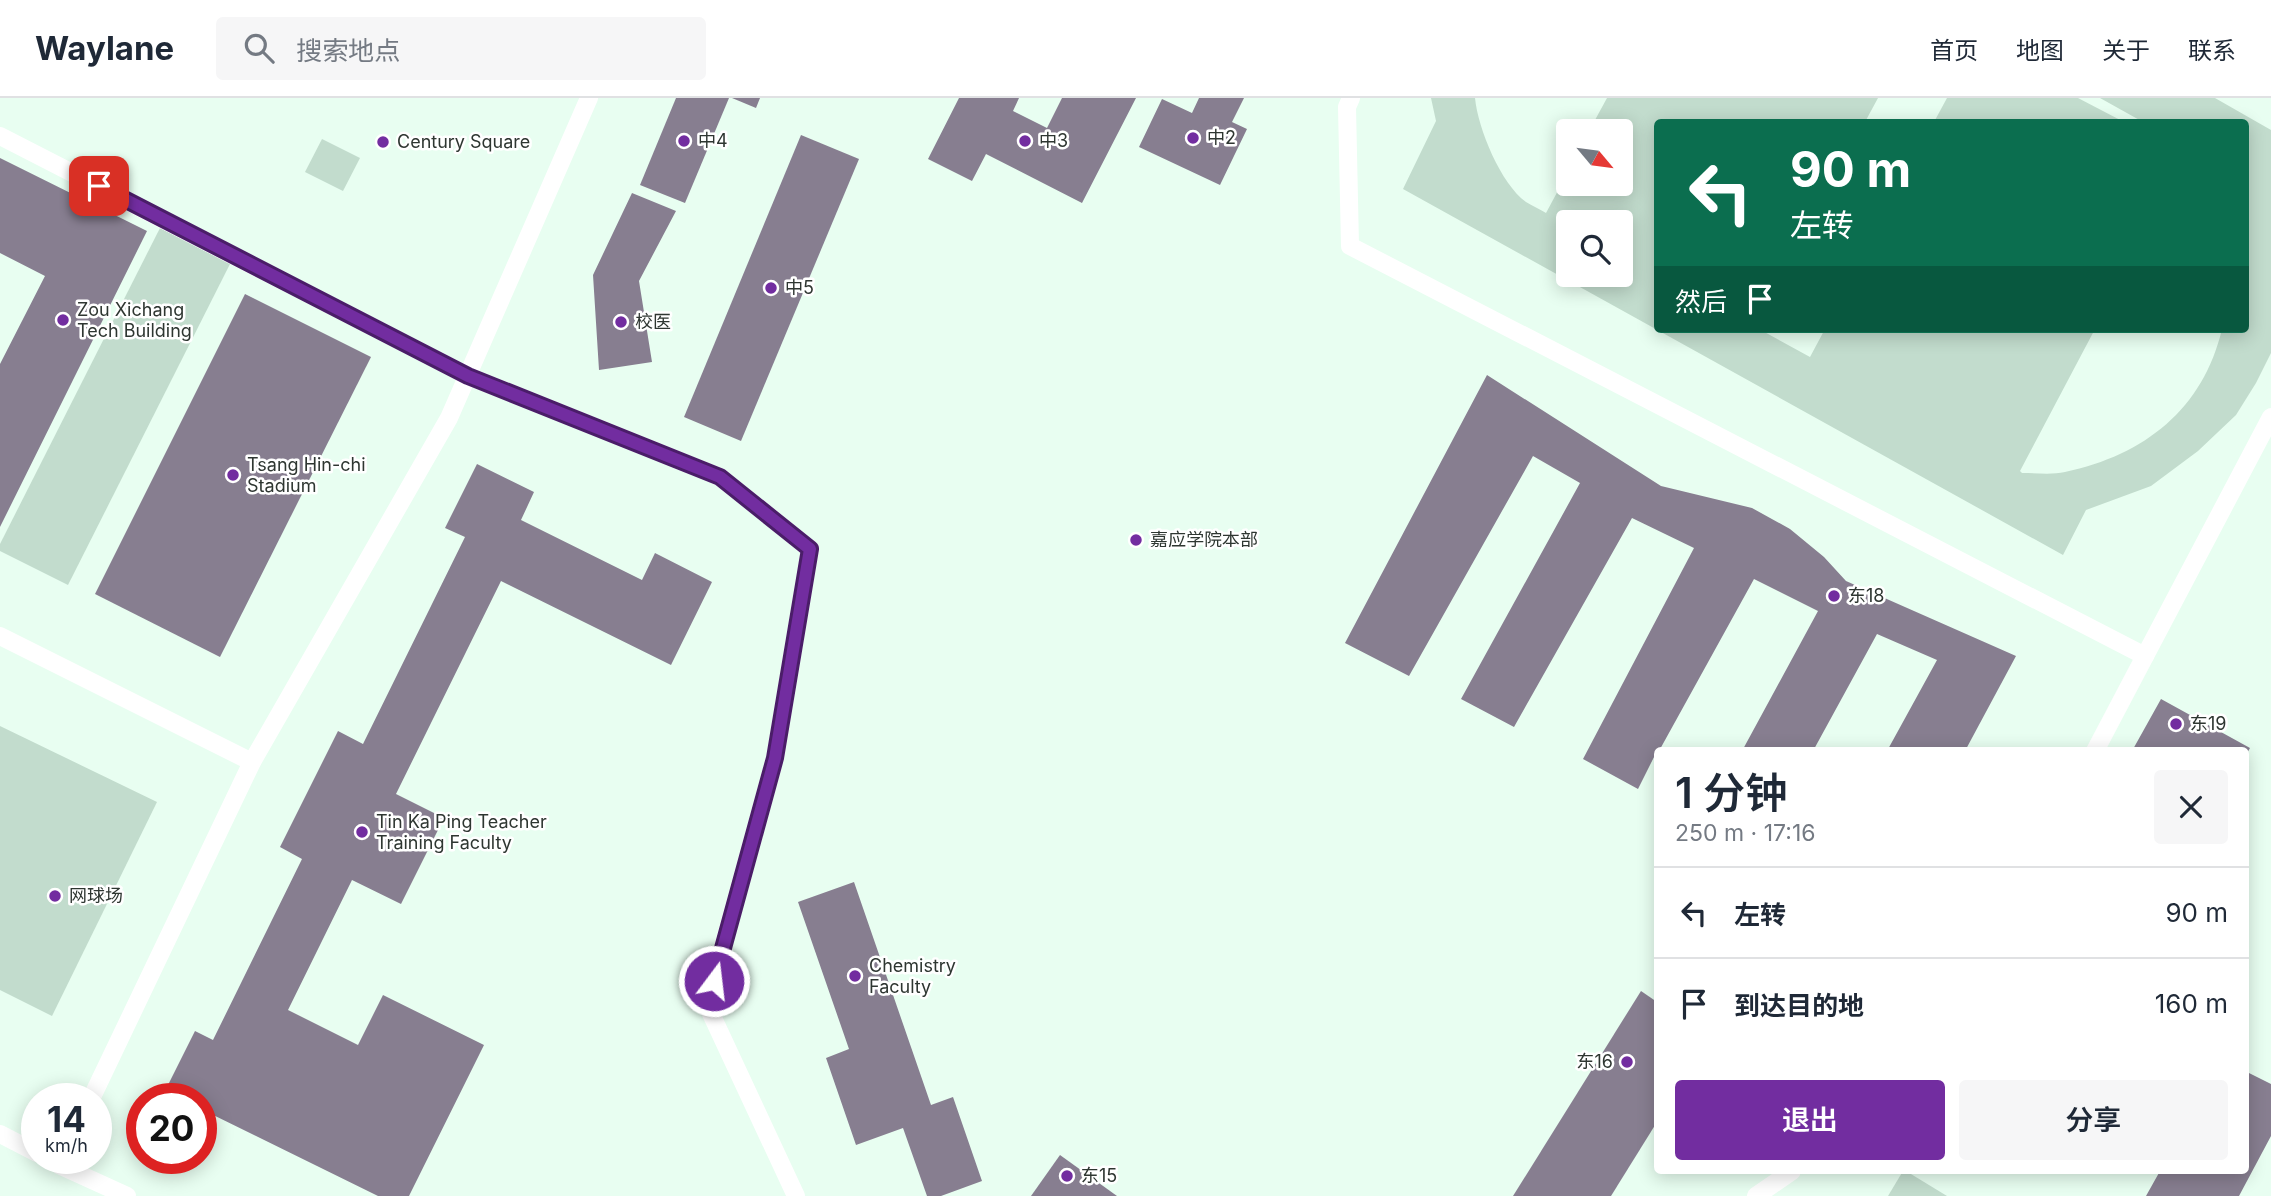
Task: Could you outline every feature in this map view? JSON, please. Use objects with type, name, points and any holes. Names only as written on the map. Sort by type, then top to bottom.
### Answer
[{"type":"lane","points":[[99,1083],[253,762],[449,418],[589,98]]},
{"type":"lane","points":[[1351,98],[1347,107],[1350,246],[2145,656]]},
{"type":"lane","points":[[0,136],[468,376],[720,477],[810,549],[775,758],[707,1006],[796,1196]]},
{"type":"lane","points":[[2097,747],[2271,417]]},
{"type":"lane","points":[[0,636],[253,762]]},
{"type":"lane","points":[[0,1134],[21,1145]]},
{"type":"lane","points":[[82,1174],[127,1196]]},
{"type":"lane","points":[[1756,1196],[1788,1174]]},
{"type":"green space","points":[[1431,98],[1475,98],[1486,140],[1508,183],[1526,202],[1546,213],[1556,194],[1633,196],[1633,119],[1596,119],[1607,98],[1878,98],[1867,119],[1654,119],[1654,328],[1580,287],[1633,287],[1633,210],[1556,210],[1556,274],[1403,189],[1436,121]]},
{"type":"green space","points":[[1947,98],[2078,98],[2118,119],[1936,119]]},
{"type":"green space","points":[[2100,98],[2215,98],[2271,130],[2271,353],[2236,415],[2198,451],[2151,486],[2086,510],[2063,555],[1663,333],[1766,333],[1810,357],[1823,333],[2093,333],[2020,471],[2049,474],[2065,472],[2121,454],[2166,424],[2185,405],[2201,383],[2221,333],[2249,333],[2249,119],[2138,119]]},
{"type":"green space","points":[[322,139],[360,158],[343,191],[305,172]]},
{"type":"green space","points":[[160,228],[230,264],[68,585],[0,551],[0,544]]},
{"type":"green space","name":"网球场","points":[[0,726],[157,802],[52,1016],[0,990]]},
{"type":"green space","points":[[1901,1174],[1911,1174],[1947,1196],[1888,1196]]},
{"type":"building","name":"中4","points":[[676,98],[729,98],[685,203],[640,185]]},
{"type":"building","name":"中4","points":[[732,98],[760,98],[756,108]]},
{"type":"building","name":"中3","points":[[959,98],[1019,98],[1013,111],[1047,128],[1062,98],[1136,98],[1082,203],[986,154],[972,181],[928,159]]},
{"type":"building","name":"中2","points":[[1199,98],[1244,98],[1232,122],[1247,129],[1220,185],[1139,147],[1162,99],[1192,113]]},
{"type":"building","name":"中5","points":[[801,135],[859,159],[741,441],[684,417]]},
{"type":"building","name":"Zou Xichang Tech Building","points":[[0,158],[147,231],[0,527],[0,364],[45,276],[0,253]]},
{"type":"building","name":"校医","points":[[632,193],[676,211],[639,281],[652,362],[599,370],[593,275]]},
{"type":"building","name":"Tsang Hin-chi Stadium","points":[[245,294],[371,357],[220,657],[95,594]]},
{"type":"building","name":"东18","points":[[1487,375],[1661,486],[1752,508],[1790,529],[1824,557],[1846,581],[2016,656],[1967,747],[1889,747],[1937,660],[1877,634],[1815,747],[1744,747],[1818,611],[1754,579],[1661,747],[1654,747],[1654,757],[1638,789],[1583,759],[1694,548],[1632,518],[1514,727],[1461,699],[1580,483],[1533,456],[1409,676],[1345,643]]},
{"type":"building","name":"Tin Ka Ping Teacher Training Faculty","points":[[477,464],[534,492],[521,520],[642,580],[655,553],[712,582],[671,665],[501,581],[396,794],[444,818],[401,904],[352,880],[288,1010],[358,1045],[383,995],[484,1045],[409,1196],[378,1196],[217,1117],[217,1083],[169,1083],[195,1031],[213,1040],[302,859],[280,847],[338,731],[363,744],[465,537],[445,528]]},
{"type":"building","name":"东19","points":[[2161,699],[2248,747],[2134,747]]},
{"type":"building","name":"Chemistry Faculty","points":[[854,882],[931,1105],[953,1097],[982,1181],[941,1196],[927,1196],[903,1128],[856,1145],[826,1058],[849,1049],[798,902]]},
{"type":"building","name":"东16","points":[[1641,991],[1654,1000],[1654,1127],[1611,1196],[1513,1196]]},
{"type":"building","points":[[2249,1073],[2271,1084],[2271,1136],[2239,1196],[2146,1196],[2158,1174],[2249,1174]]},
{"type":"building","name":"东15","points":[[1060,1155],[1117,1196],[1031,1196]]},
{"type":"place","name":"中2","points":[[1193,138]]},
{"type":"place","name":"中4","points":[[684,141]]},
{"type":"place","name":"中3","points":[[1025,141]]},
{"type":"place","name":"Century Square","points":[[383,142]]},
{"type":"place","name":"中5","points":[[771,288]]},
{"type":"place","name":"Zou Xichang Tech Building","points":[[63,320]]},
{"type":"place","name":"校医","points":[[621,322]]},
{"type":"place","name":"Tsang Hin-chi Stadium","points":[[233,475]]},
{"type":"place","name":"嘉应学院本部","points":[[1136,540]]},
{"type":"place","name":"东18","points":[[1834,596]]},
{"type":"place","name":"东19","points":[[2176,724]]},
{"type":"place","name":"Tin Ka Ping Teacher Training Faculty","points":[[362,832]]},
{"type":"place","name":"网球场","points":[[55,896]]},
{"type":"place","name":"Chemistry Faculty","points":[[855,976]]},
{"type":"place","name":"东16","points":[[1627,1062]]},
{"type":"place","name":"东15","points":[[1067,1176]]},
{"type":"route","points":[[99,186],[468,376],[720,477],[810,549],[775,758],[714,981]]}]
